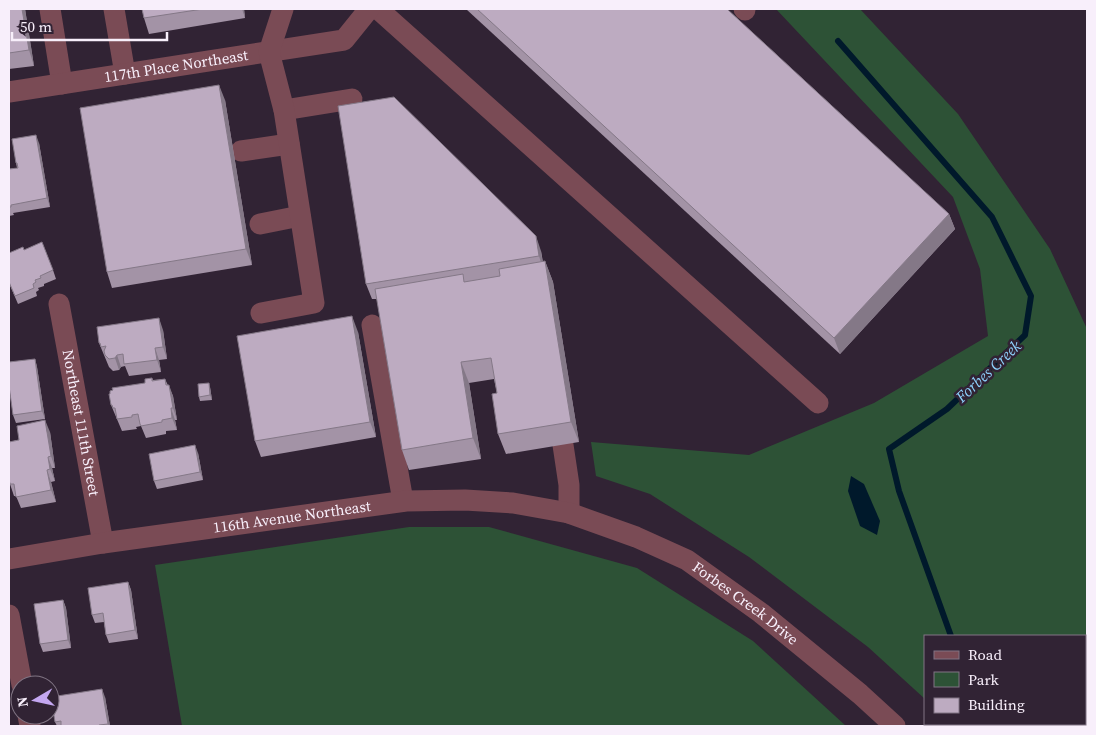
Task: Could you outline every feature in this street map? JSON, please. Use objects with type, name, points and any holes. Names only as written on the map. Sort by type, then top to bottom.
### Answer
[{"type":"street","points":[[50,9],[62,84]]},
{"type":"street","points":[[114,9],[125,74]]},
{"type":"street","points":[[261,313],[314,303],[284,110],[269,52],[283,9]]},
{"type":"street","name":"117th Place Northeast","points":[[9,92],[344,40],[369,9]]},
{"type":"street","points":[[378,9],[818,403]]},
{"type":"street","points":[[284,110],[352,99]]},
{"type":"street","points":[[241,151],[289,144]]},
{"type":"street","points":[[260,224],[300,216]]},
{"type":"street","name":"Northeast 111th Street","points":[[59,304],[103,544]]},
{"type":"street","points":[[379,337],[403,501]]},
{"type":"street","points":[[563,445],[572,514]]},
{"type":"street","name":"116th Avenue Northeast","points":[[9,559],[403,501],[465,500],[513,503],[572,514]]},
{"type":"street","name":"Forbes Creek Drive","points":[[572,514],[636,537],[687,560],[762,613],[860,694],[895,726]]},
{"type":"street","points":[[9,615],[20,675]]},
{"type":"green space","points":[[776,9],[860,9],[958,114],[1050,249],[1087,329],[1087,726],[954,725],[1086,725],[1086,635],[924,635],[924,698],[868,647],[749,557],[650,494],[596,476],[591,442],[749,455],[874,403],[988,336],[980,269],[953,197]]},
{"type":"green space","points":[[409,527],[489,527],[637,568],[753,641],[846,726],[182,726],[155,565]]},
{"type":"water","points":[[851,476],[864,484],[880,521],[877,535],[860,526],[848,491]]},
{"type":"building","points":[[9,9],[22,9],[29,50],[9,53]]},
{"type":"building","points":[[142,9],[203,9],[144,18]]},
{"type":"building","points":[[477,9],[727,9],[949,214],[834,338]]},
{"type":"building","points":[[219,85],[246,249],[107,272],[80,108]]},
{"type":"building","points":[[394,97],[536,236],[539,256],[366,284],[338,106]]},
{"type":"building","points":[[36,135],[47,198],[9,207],[9,169],[18,168],[12,139]]},
{"type":"building","points":[[42,242],[53,270],[35,280],[34,288],[15,296],[9,282],[9,253],[23,247],[24,250]]},
{"type":"building","points":[[545,261],[571,422],[498,434],[492,394],[497,393],[491,358],[461,362],[473,438],[402,450],[375,289],[463,274],[464,282],[500,276],[499,269]]},
{"type":"building","points":[[352,316],[370,422],[255,441],[237,336]]},
{"type":"building","points":[[159,318],[163,347],[155,348],[157,360],[124,364],[123,354],[109,359],[105,355],[106,346],[101,347],[99,343],[97,327]]},
{"type":"building","points":[[35,359],[42,411],[13,415],[9,386],[9,362]]},
{"type":"building","points":[[152,378],[152,381],[165,379],[166,385],[169,385],[173,408],[171,408],[172,418],[141,426],[138,414],[132,415],[132,417],[117,419],[109,394],[113,390],[112,388],[145,383],[145,379]]},
{"type":"building","points":[[209,383],[210,395],[199,397],[198,384]]},
{"type":"building","points":[[45,420],[51,456],[48,457],[50,469],[47,470],[51,490],[16,497],[14,484],[10,484],[9,479],[9,442],[19,440],[17,426]]},
{"type":"building","points":[[195,445],[200,472],[154,481],[149,454]]},
{"type":"building","points":[[128,582],[135,630],[106,635],[103,613],[92,615],[88,588]]},
{"type":"building","points":[[63,600],[68,640],[40,644],[34,604]]},
{"type":"building","points":[[102,689],[108,724],[99,726],[61,726],[60,696]]},
{"type":"waterway","name":"Forbes Creek","points":[[838,41],[992,217],[1031,296],[1025,335],[947,409],[889,449],[899,491],[951,635]]}]
